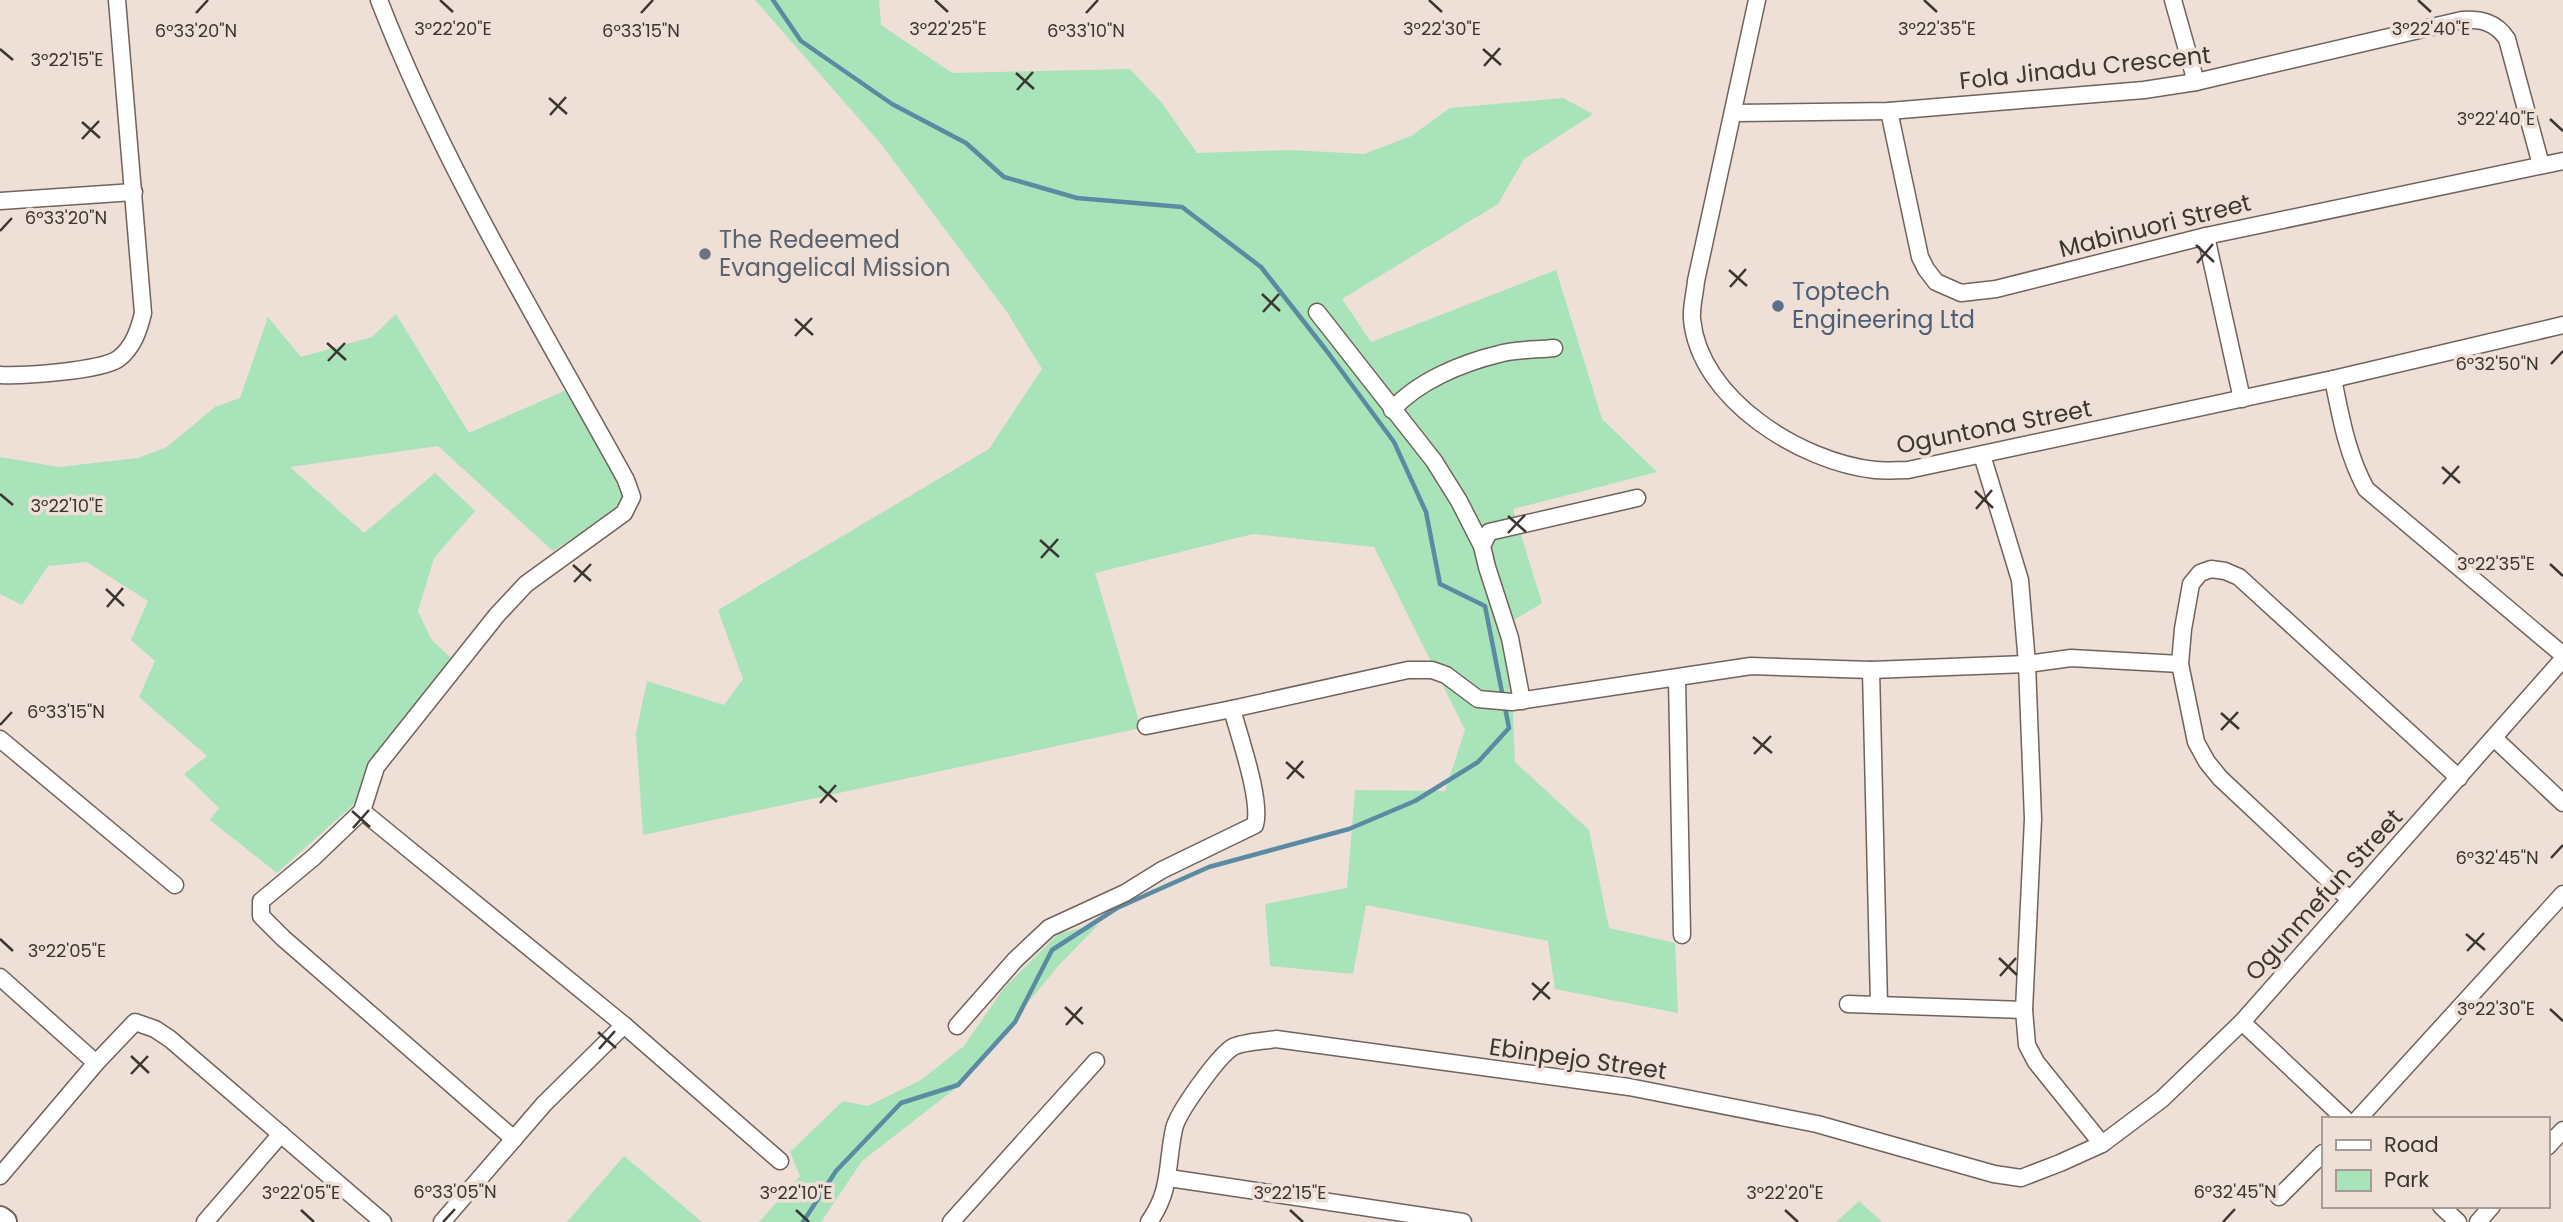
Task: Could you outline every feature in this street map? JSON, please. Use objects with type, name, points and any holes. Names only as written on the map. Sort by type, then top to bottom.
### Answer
[{"type":"street","points":[[0,375],[92,368],[117,360],[132,344],[139,331],[143,313],[117,0]]},
{"type":"street","points":[[379,0],[405,69],[445,153],[626,480],[632,497],[624,513],[526,584],[497,615],[376,767],[362,811],[261,901],[261,916],[514,1139]]},
{"type":"street","name":"Oguntona Street","points":[[1756,0],[1696,281],[1691,316],[1695,339],[1717,382],[1743,410],[1810,451],[1874,470],[1908,470],[2561,331]]},
{"type":"street","points":[[2173,0],[2196,82]]},
{"type":"street","name":"Fola Jinadu Crescent","points":[[1734,113],[1889,111],[2132,91],[2196,82],[2462,20],[2486,21],[2507,39],[2541,165]]},
{"type":"street","name":"Mabinuori Street","points":[[1889,111],[1920,257],[1936,282],[1961,293],[1996,289],[2206,236],[2563,161]]},
{"type":"street","points":[[0,201],[134,192]]},
{"type":"street","points":[[2206,236],[2242,399]]},
{"type":"street","points":[[1317,312],[1434,461],[1482,546],[1486,567],[1510,638],[1517,701]]},
{"type":"street","points":[[1392,410],[1404,397],[1446,373],[1501,353],[1554,348]]},
{"type":"street","points":[[2333,379],[2351,457],[2366,489],[2563,657]]},
{"type":"street","points":[[1982,455],[2020,580],[2027,664],[2033,819],[2024,1010],[2027,1045],[2036,1062],[2102,1144]]},
{"type":"street","points":[[1482,546],[1489,532],[1637,498]]},
{"type":"street","points":[[2349,899],[2220,778],[2196,742],[2180,664],[2191,584],[2200,573],[2211,569],[2239,577],[2459,778]]},
{"type":"street","name":"Ogunmefun Street","points":[[2102,1144],[2162,1099],[2242,1022],[2563,657]]},
{"type":"street","points":[[1146,726],[1408,670],[1432,670],[1446,674],[1478,699],[1517,701],[1751,666],[1871,670],[2027,664],[2071,658],[2180,664]]},
{"type":"street","points":[[1871,670],[1879,1004]]},
{"type":"street","points":[[1677,679],[1682,935]]},
{"type":"street","points":[[957,1026],[1015,960],[1049,928],[1125,893],[1162,870],[1255,825],[1257,818],[1254,796],[1231,709]]},
{"type":"street","points":[[2494,738],[2563,803]]},
{"type":"street","points":[[0,739],[175,885]]},
{"type":"street","points":[[362,811],[624,1025],[780,1161]]},
{"type":"street","points":[[2360,1117],[2563,894]]},
{"type":"street","points":[[0,977],[96,1063]]},
{"type":"street","points":[[1848,1004],[2024,1010]]},
{"type":"street","points":[[0,1176],[96,1063],[135,1022],[155,1029],[170,1039],[383,1222]]},
{"type":"street","points":[[2242,1022],[2344,1117]]},
{"type":"street","points":[[442,1222],[544,1104],[624,1025]]},
{"type":"street","name":"Ebinpejo Street","points":[[1149,1222],[1162,1200],[1169,1178],[1174,1126],[1199,1084],[1233,1047],[1276,1040],[1629,1087],[1817,1124],[1994,1174],[2021,1178],[2102,1144]]},
{"type":"street","points":[[951,1222],[1096,1061]]},
{"type":"street","points":[[2549,1145],[2563,1130]]},
{"type":"street","points":[[205,1222],[281,1134]]},
{"type":"street","points":[[2279,1197],[2322,1154]]},
{"type":"street","points":[[1169,1178],[1463,1222]]},
{"type":"street","points":[[2443,1208],[2458,1222]]},
{"type":"street","points":[[2478,1222],[2491,1208]]},
{"type":"green space","points":[[755,0],[879,0],[881,25],[952,73],[1130,69],[1162,103],[1197,153],[1291,150],[1364,154],[1411,136],[1450,108],[1563,98],[1593,114],[1524,159],[1498,204],[1342,299],[1371,342],[1556,270],[1602,419],[1657,472],[1513,509],[1542,603],[1509,623],[1515,762],[1589,830],[1609,928],[1675,943],[1678,1013],[1555,989],[1548,941],[1366,905],[1353,974],[1270,966],[1265,904],[1347,888],[1355,790],[1445,791],[1465,730],[1374,547],[1253,534],[1095,573],[1141,728],[643,835],[636,733],[647,681],[724,705],[743,679],[718,610],[989,449],[1042,369],[1007,312],[881,144]]},
{"type":"green space","points":[[396,314],[469,433],[573,387],[632,500],[553,551],[438,446],[290,467],[364,533],[435,473],[475,511],[434,558],[418,611],[431,639],[453,660],[366,768],[363,796],[277,873],[210,820],[219,808],[184,774],[207,756],[139,697],[155,661],[131,640],[148,601],[87,562],[48,566],[22,605],[0,594],[0,457],[59,467],[138,458],[167,447],[215,407],[240,398],[268,317],[301,357],[372,337]]},
{"type":"green space","points":[[1098,925],[1059,965],[960,1085],[862,1161],[821,1222],[759,1222],[800,1176],[790,1152],[843,1101],[868,1106],[921,1080],[964,1046],[1004,988],[1059,933]]},
{"type":"green space","points":[[624,1156],[702,1222],[567,1222]]},
{"type":"green space","points":[[1859,1201],[1882,1222],[1836,1222]]},
{"type":"waterway","points":[[773,0],[801,41],[892,104],[966,143],[1004,177],[1077,198],[1182,207],[1261,267],[1394,442],[1426,512],[1440,584],[1485,606],[1509,728],[1478,762],[1415,801],[1349,829],[1209,867],[1117,908],[1052,950],[1015,1022],[958,1085],[901,1103],[836,1171],[803,1222]]},
{"type":"place","name":"The Redeemed Evangelical Mission","points":[[705,254]]},
{"type":"place","name":"Toptech Engineering Ltd","points":[[1778,306]]}]
